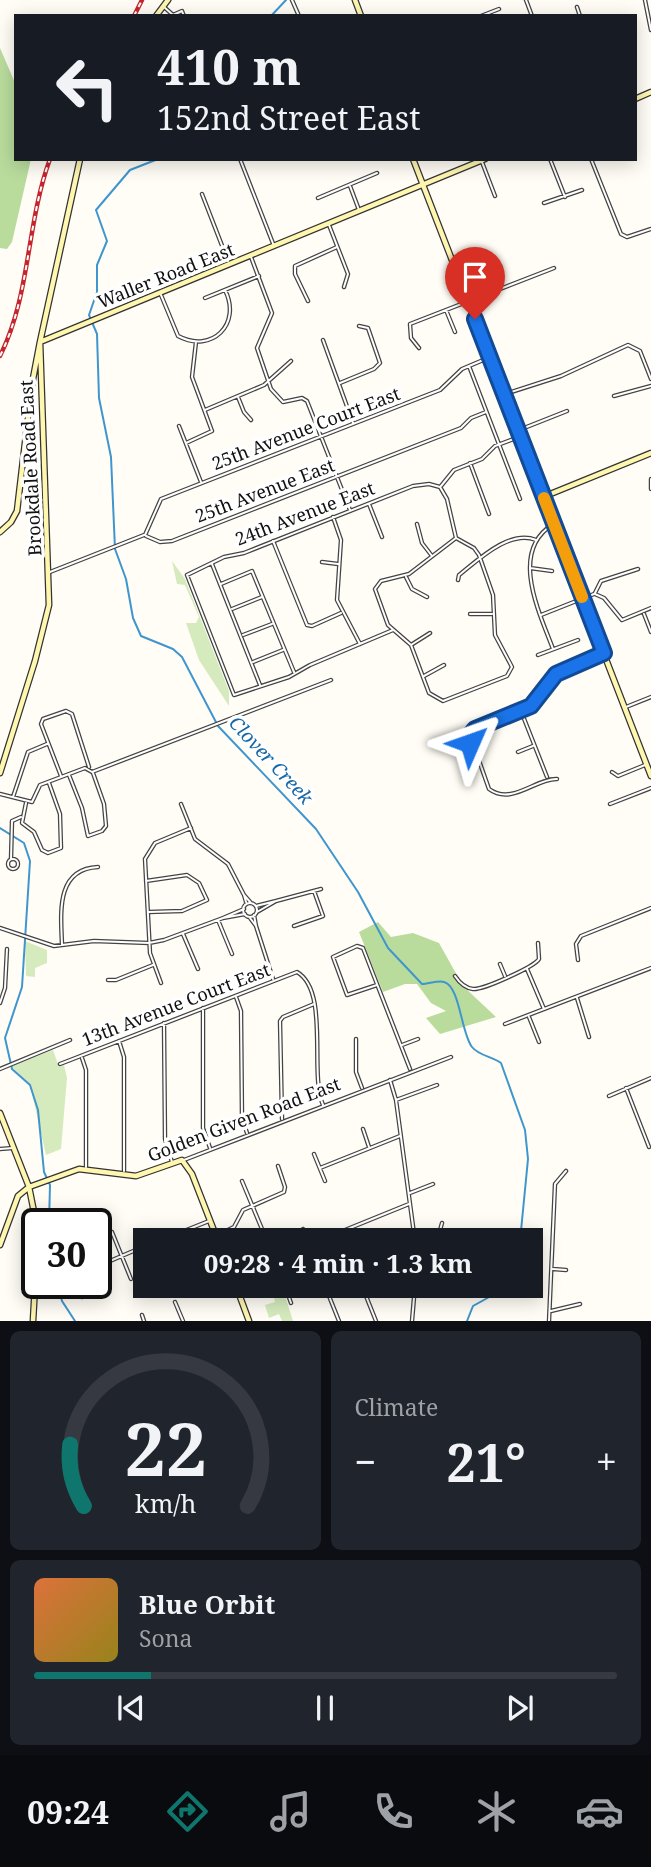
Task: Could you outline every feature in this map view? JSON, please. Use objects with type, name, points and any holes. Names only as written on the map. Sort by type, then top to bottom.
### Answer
[{"type":"main road","points":[[157,14],[168,0]]},
{"type":"main road","name":"Brookdale Road East","points":[[0,773],[42,635],[49,601],[40,342],[80,161]]},
{"type":"main road","points":[[414,161],[651,776]]},
{"type":"main road","name":"Waller Road East","points":[[40,342],[480,161]]},
{"type":"main road","points":[[0,532],[17,511],[40,342]]},
{"type":"main road","points":[[543,497],[651,453]]},
{"type":"main road","points":[[0,1113],[29,1187],[33,1208]]},
{"type":"main road","points":[[184,1161],[213,1228]]},
{"type":"main road","name":"Golden Given Road East","points":[[86,1168],[124,1176],[143,1174],[184,1161]]},
{"type":"main road","points":[[0,1245],[18,1196],[29,1187],[86,1168]]},
{"type":"main road","points":[[240,1298],[249,1321]]},
{"type":"main road","points":[[33,1321],[34,1299]]},
{"type":"street","points":[[645,0],[645,13],[651,30]]},
{"type":"street","points":[[163,6],[172,14]]},
{"type":"street","points":[[577,7],[579,14]]},
{"type":"street","points":[[486,14],[499,9]]},
{"type":"street","points":[[241,161],[275,247]]},
{"type":"street","points":[[483,161],[495,196]]},
{"type":"street","points":[[551,161],[565,197]]},
{"type":"street","points":[[592,161],[621,234],[629,236],[651,229]]},
{"type":"street","points":[[318,198],[377,173]]},
{"type":"street","points":[[349,185],[359,211]]},
{"type":"street","points":[[544,203],[582,190]]},
{"type":"street","points":[[202,194],[229,266]]},
{"type":"street","points":[[328,224],[348,274],[344,287]]},
{"type":"street","points":[[308,301],[294,268],[337,247]]},
{"type":"street","points":[[251,257],[272,317],[257,350],[268,383],[283,402],[304,399],[350,511]]},
{"type":"street","points":[[419,348],[412,342],[408,325],[554,268]]},
{"type":"street","points":[[205,298],[259,276]]},
{"type":"street","points":[[160,294],[176,334],[195,341],[217,335],[228,323],[232,309],[225,290]]},
{"type":"street","points":[[446,309],[455,332]]},
{"type":"street","points":[[340,383],[379,365],[380,358],[368,328],[359,326]]},
{"type":"street","points":[[323,340],[353,424]]},
{"type":"street","points":[[186,443],[212,431],[192,374],[195,341]]},
{"type":"street","points":[[504,395],[561,376],[625,345],[635,345],[640,351],[651,379]]},
{"type":"street","name":"25th Avenue Court East","points":[[145,535],[159,501],[440,390],[457,372],[489,358]]},
{"type":"street","points":[[205,410],[268,383],[290,361]]},
{"type":"street","points":[[469,366],[520,499]]},
{"type":"street","points":[[614,396],[651,386]]},
{"type":"street","points":[[237,397],[251,420]]},
{"type":"street","points":[[457,538],[405,576],[381,581],[375,593],[393,630],[411,645],[429,693],[441,701],[505,677],[511,672],[512,664],[495,635],[493,595],[480,558],[474,548],[457,538],[446,497],[440,487],[452,471],[482,459],[499,445],[567,411]]},
{"type":"street","name":"25th Avenue East","points":[[50,572],[145,535],[167,542],[461,428],[471,418],[486,412]]},
{"type":"street","points":[[179,426],[201,483]]},
{"type":"street","points":[[470,463],[489,514]]},
{"type":"street","points":[[650,481],[651,489]]},
{"type":"street","name":"24th Avenue East","points":[[261,687],[234,695],[187,575],[413,486],[440,487]]},
{"type":"street","points":[[369,503],[382,537]]},
{"type":"street","points":[[333,517],[341,540],[336,593],[342,612],[360,645]]},
{"type":"street","points":[[417,524],[422,543],[432,557]]},
{"type":"street","points":[[553,649],[532,590],[530,568],[537,540],[554,524]]},
{"type":"street","points":[[458,580],[459,575],[480,558],[523,537],[537,540]]},
{"type":"street","points":[[273,540],[307,626],[342,612]]},
{"type":"street","points":[[322,562],[339,564]]},
{"type":"street","points":[[211,564],[261,687],[393,630]]},
{"type":"street","points":[[530,568],[552,571]]},
{"type":"street","points":[[595,594],[601,582],[638,569]]},
{"type":"street","points":[[221,584],[252,571],[295,674]]},
{"type":"street","points":[[405,576],[412,589],[427,597]]},
{"type":"street","points":[[540,615],[595,594],[604,598],[621,619],[651,608]]},
{"type":"street","points":[[231,610],[262,597]]},
{"type":"street","points":[[643,613],[651,632]]},
{"type":"street","points":[[470,614],[493,614]]},
{"type":"street","points":[[242,636],[272,624]]},
{"type":"street","points":[[411,645],[429,633]]},
{"type":"street","points":[[538,655],[578,640]]},
{"type":"street","points":[[252,662],[283,650]]},
{"type":"street","points":[[547,778],[546,782],[515,794],[491,791],[470,735],[475,729],[534,705],[559,671],[604,653]]},
{"type":"street","points":[[423,677],[444,665]]},
{"type":"street","points":[[92,772],[331,680]]},
{"type":"street","points":[[625,708],[651,697]]},
{"type":"street","points":[[61,777],[42,722],[66,710],[70,712],[90,762],[88,768]]},
{"type":"street","points":[[521,711],[547,778]]},
{"type":"street","points":[[13,797],[28,752],[48,743]]},
{"type":"street","points":[[518,752],[534,746]]},
{"type":"street","points":[[612,772],[620,775],[646,765]]},
{"type":"street","points":[[69,774],[82,808],[88,836],[102,831],[106,826],[104,804],[88,768]]},
{"type":"street","points":[[0,794],[26,802],[33,801],[39,786],[88,768]]},
{"type":"street","points":[[547,778],[556,779]]},
{"type":"street","points":[[26,802],[22,823],[34,832],[45,853],[62,847],[60,814],[48,782]]},
{"type":"street","points":[[610,804],[651,788]]},
{"type":"street","points":[[181,804],[198,842],[229,864],[247,905]]},
{"type":"street","points":[[11,859],[12,821],[22,817]]},
{"type":"street","points":[[161,983],[149,943],[145,859],[152,846],[191,828]]},
{"type":"street","points":[[62,946],[65,886],[74,875],[98,867]]},
{"type":"street","points":[[146,881],[187,875],[199,883],[207,901],[182,911],[148,912]]},
{"type":"street","points":[[244,895],[256,906],[321,888]]},
{"type":"street","points":[[293,926],[323,916],[314,891]]},
{"type":"street","points":[[250,917],[276,901]]},
{"type":"street","points":[[223,918],[252,904]]},
{"type":"street","points":[[256,906],[257,912]]},
{"type":"street","points":[[578,960],[576,944],[581,936],[651,908]]},
{"type":"street","points":[[244,909],[245,914]]},
{"type":"street","points":[[0,928],[46,945],[62,946],[94,941],[149,943],[218,919],[245,914],[256,926]]},
{"type":"street","points":[[254,915],[274,980]]},
{"type":"street","points":[[218,919],[232,954]]},
{"type":"street","points":[[183,933],[198,968]]},
{"type":"street","points":[[455,976],[472,989],[527,969],[540,959],[538,943]]},
{"type":"street","points":[[377,985],[346,995],[332,958],[361,946],[377,985],[411,1070]]},
{"type":"street","points":[[0,1002],[5,988],[6,949]]},
{"type":"street","points":[[108,980],[116,980],[154,964]]},
{"type":"street","points":[[500,964],[506,977]]},
{"type":"street","points":[[505,1024],[651,968]]},
{"type":"street","points":[[527,969],[544,1010]]},
{"type":"street","name":"13th Avenue Court East","points":[[60,1064],[274,980],[300,973],[314,1004]]},
{"type":"street","points":[[235,995],[241,1011],[242,1118],[248,1134]]},
{"type":"street","points":[[577,998],[589,1037]]},
{"type":"street","points":[[283,1120],[280,1113],[280,1021],[285,1016],[314,1004],[318,1088],[323,1105]]},
{"type":"street","points":[[203,1008],[203,1128],[210,1149]]},
{"type":"street","points":[[529,1017],[539,1042]]},
{"type":"street","points":[[164,1023],[165,1139],[172,1163]]},
{"type":"street","points":[[401,1045],[418,1039]]},
{"type":"street","points":[[0,1069],[69,1040]]},
{"type":"street","points":[[356,1040],[355,1072],[362,1089]]},
{"type":"street","points":[[119,1041],[124,1057],[124,1176]]},
{"type":"street","points":[[81,1056],[86,1070],[86,1168]]},
{"type":"street","name":"Golden Given Road East","points":[[184,1161],[411,1070],[450,1058]]},
{"type":"street","points":[[609,1096],[651,1078]]},
{"type":"street","points":[[390,1079],[396,1100],[413,1228]]},
{"type":"street","points":[[396,1100],[437,1085]]},
{"type":"street","points":[[626,1088],[649,1147]]},
{"type":"street","points":[[363,1129],[370,1148]]},
{"type":"street","points":[[320,1168],[401,1136]]},
{"type":"street","points":[[0,1149],[13,1148]]},
{"type":"street","points":[[314,1154],[325,1181]]},
{"type":"street","points":[[232,1228],[241,1212],[282,1194],[285,1189],[278,1166]]},
{"type":"street","points":[[549,1321],[555,1184],[566,1171]]},
{"type":"street","points":[[242,1181],[262,1228]]},
{"type":"street","points":[[409,1193],[433,1184]]},
{"type":"street","points":[[349,1228],[410,1203]]},
{"type":"street","points":[[192,1228],[210,1221]]},
{"type":"street","points":[[441,1228],[442,1223]]},
{"type":"street","points":[[113,1232],[131,1279]]},
{"type":"street","points":[[112,1260],[133,1250]]},
{"type":"street","points":[[552,1269],[566,1270]]},
{"type":"street","points":[[289,1298],[291,1303]]},
{"type":"street","points":[[330,1298],[339,1321]]},
{"type":"street","points":[[367,1298],[376,1321]]},
{"type":"street","points":[[412,1321],[414,1298]]},
{"type":"street","points":[[175,1302],[183,1321]]},
{"type":"street","points":[[550,1311],[562,1311],[580,1304]]},
{"type":"street","points":[[142,1315],[144,1321]]},
{"type":"green space","points":[[0,48],[14,80],[14,161],[31,161],[12,242],[7,249],[0,248]]},
{"type":"green space","points":[[172,561],[185,579],[229,691],[229,706],[199,660],[186,623],[196,623],[199,617],[185,585],[177,584]]},
{"type":"green space","points":[[378,922],[391,937],[413,933],[439,943],[463,986],[496,1017],[440,1034],[426,1018],[446,1011],[431,1003],[417,984],[405,984],[383,992],[359,932]]},
{"type":"green space","points":[[25,941],[47,950],[47,963],[35,968],[35,977],[26,976]]},
{"type":"green space","points":[[53,1050],[59,1067],[64,1065],[67,1078],[61,1149],[46,1155],[30,1085],[11,1066]]},
{"type":"green space","points":[[274,1298],[286,1298],[293,1321],[282,1321],[279,1314],[269,1318],[265,1305],[275,1302]]},
{"type":"waterway","name":"Clover Creek","points":[[273,14],[286,0]]},
{"type":"waterway","name":"Clover Creek","points":[[153,161],[130,170],[96,210],[107,241],[97,265],[97,292],[89,315],[97,334],[99,398],[111,457],[115,549],[126,579],[133,618],[141,636],[173,649],[182,657],[218,726],[316,829],[358,892],[388,948],[422,984],[444,982],[449,985],[454,992],[472,1047],[501,1063],[525,1130],[528,1159],[521,1228]]},
{"type":"waterway","points":[[0,828],[24,843],[30,861],[22,987],[5,1038],[12,1069],[30,1085],[38,1110],[44,1172],[50,1185],[49,1208]]},
{"type":"waterway","name":"Clover Creek","points":[[467,1321],[473,1306],[487,1298]]},
{"type":"waterway","points":[[61,1299],[75,1321]]},
{"type":"railway","points":[[135,14],[142,0]]},
{"type":"railway","points":[[0,356],[18,308],[36,208],[49,161]]},
{"type":"slow traffic","points":[[544,498],[582,597]]},
{"type":"route","points":[[470,743],[471,732],[475,729],[534,705],[559,671],[604,653],[475,319]]}]
